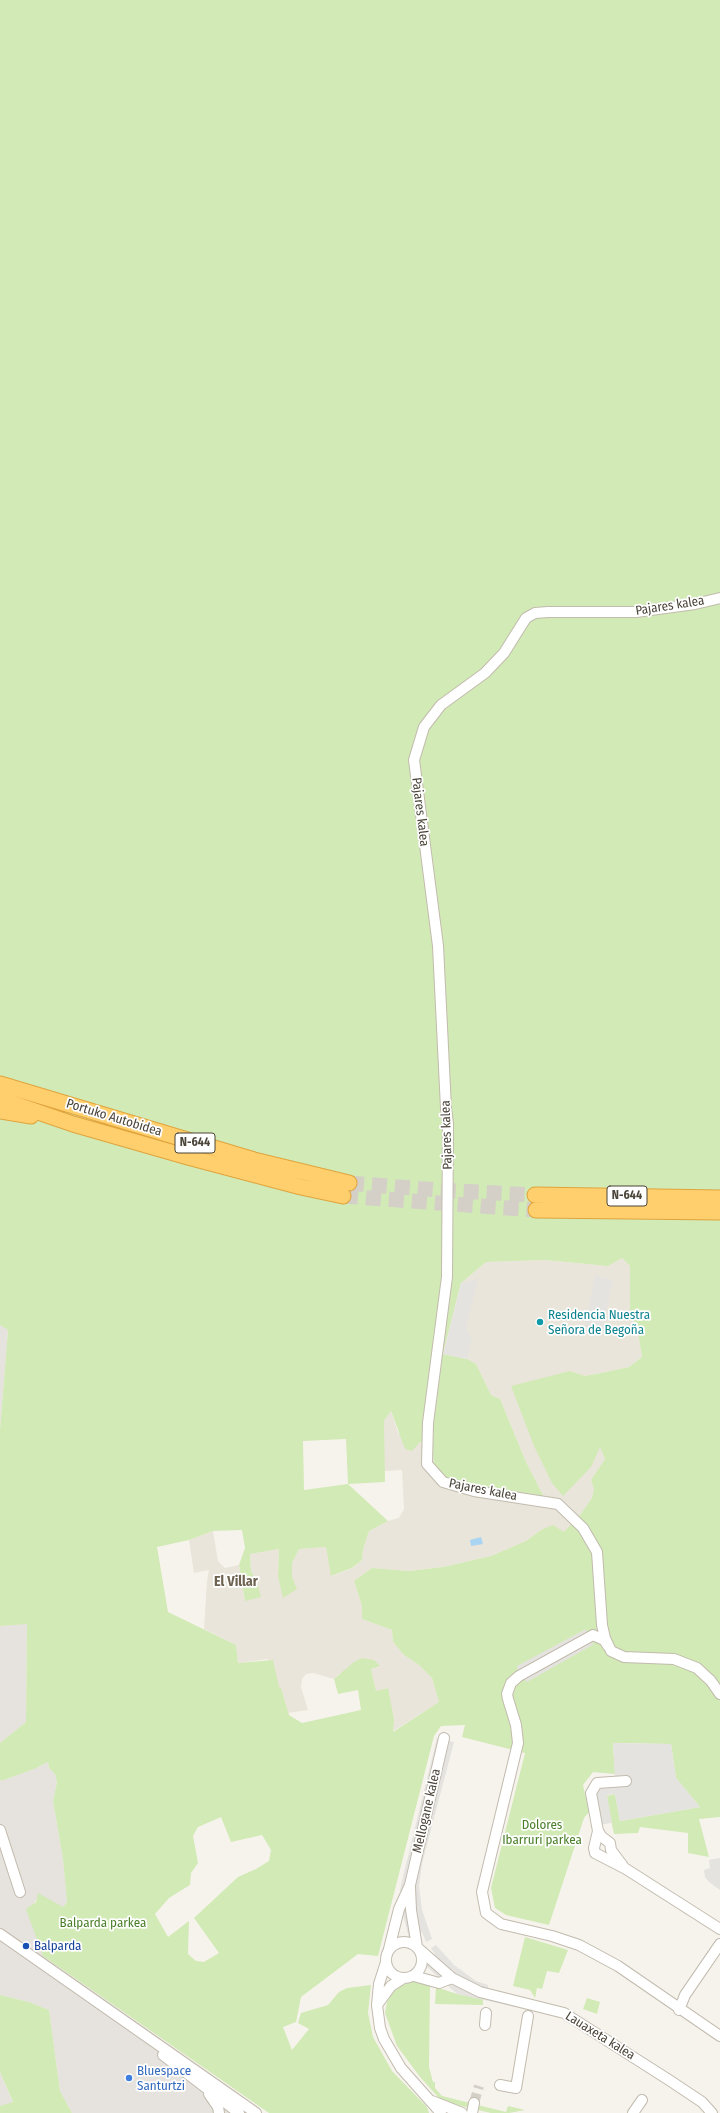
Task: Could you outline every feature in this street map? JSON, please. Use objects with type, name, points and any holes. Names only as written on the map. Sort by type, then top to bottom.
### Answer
[{"type":"highway","name":"Portuko Autobidea","points":[[0,1084],[346,1189],[188,1157],[73,1124]]},
{"type":"highway","points":[[0,1099],[73,1124]]},
{"type":"highway","name":"N-644","points":[[0,1111],[73,1124]]},
{"type":"highway","name":"N-644","points":[[720,1198],[535,1202],[720,1212]]},
{"type":"street","name":"Pajares kalea","points":[[611,1651],[605,1638],[602,1624],[597,1552],[583,1528],[558,1504],[474,1491],[443,1482],[427,1464],[428,1423],[447,1276],[448,1124],[438,946],[414,760],[424,727],[441,704],[485,673],[504,654],[526,618],[535,613],[636,612],[695,604],[720,598]]},
{"type":"street","points":[[602,1624],[593,1635],[519,1676],[511,1683],[508,1699],[516,1724],[518,1743],[482,1892],[486,1913],[501,1924],[552,1936],[579,1945],[618,1966],[679,2010],[720,2036]]},
{"type":"street","points":[[593,1635],[604,1640],[611,1651],[624,1657],[674,1659],[697,1668],[711,1681],[720,1694]]},
{"type":"street","name":"Mellogane kalea","points":[[389,1949],[399,1909],[410,1885],[444,1738]]},
{"type":"street","points":[[626,1781],[597,1783],[591,1793],[598,1831],[602,1837],[610,1843],[611,1850],[626,1869]]},
{"type":"street","points":[[0,1830],[20,1892]]},
{"type":"street","points":[[598,1831],[594,1848],[595,1853],[626,1869],[720,1929]]},
{"type":"street","name":"Mellogane kalea","points":[[410,1885],[411,1910],[418,1948]]},
{"type":"street","points":[[0,1934],[256,2113]]},
{"type":"street","points":[[414,1976],[422,1967],[423,1961],[418,1948],[404,1942],[398,1942],[389,1949],[379,1984],[377,2005],[380,2028],[391,2054],[401,2068],[432,2101],[449,2111],[462,2113]]},
{"type":"street","points":[[679,2010],[685,1996],[720,1944]]},
{"type":"street","name":"Lauaxeta kalea","points":[[418,1948],[452,1978],[480,1992],[564,2013],[702,2102],[712,2113]]},
{"type":"street","points":[[386,1962],[391,1973],[402,1979]]},
{"type":"street","points":[[377,2005],[391,1986],[402,1979],[414,1976],[439,1983],[452,1978]]},
{"type":"street","points":[[517,2093],[496,2085],[516,2088],[528,2022]]},
{"type":"street","points":[[131,2027],[172,2063],[241,2113]]},
{"type":"street","points":[[199,2072],[204,2081],[235,2104],[241,2113]]},
{"type":"street","points":[[204,2087],[218,2107],[219,2113]]},
{"type":"street","points":[[633,2113],[642,2100]]},
{"type":"street","points":[[432,2101],[435,2113]]},
{"type":"shaded area","points":[[622,1258],[630,1266],[630,1313],[637,1326],[642,1357],[629,1367],[601,1373],[585,1376],[570,1371],[605,1459],[591,1480],[594,1489],[592,1498],[580,1515],[564,1533],[541,1530],[526,1541],[491,1556],[442,1567],[409,1571],[372,1568],[354,1581],[362,1606],[362,1619],[392,1630],[393,1642],[404,1655],[419,1665],[432,1678],[439,1702],[392,1732],[394,1719],[387,1688],[376,1692],[371,1669],[380,1667],[339,1674],[334,1679],[313,1673],[306,1674],[302,1679],[301,1687],[308,1710],[288,1713],[281,1688],[279,1688],[268,1659],[238,1663],[236,1645],[204,1629],[209,1570],[194,1573],[189,1540],[213,1531],[218,1561],[225,1568],[239,1565],[245,1601],[257,1582],[251,1571],[250,1554],[279,1549],[278,1576],[296,1589],[292,1577],[292,1563],[299,1549],[326,1547],[332,1576],[353,1568],[362,1560],[363,1549],[369,1531],[388,1521],[399,1518],[404,1509],[402,1470],[384,1471],[384,1421],[391,1411],[398,1433],[432,1448],[434,1462],[438,1471],[544,1497],[526,1462],[500,1399],[491,1395],[476,1364],[467,1359],[461,1283],[486,1262],[545,1260],[608,1266]]},
{"type":"shaded area","points":[[595,1275],[613,1280],[601,1338],[585,1325]]},
{"type":"shaded area","points":[[478,1279],[466,1328],[472,1339],[467,1359],[443,1354],[461,1283]]},
{"type":"shaded area","points":[[0,1325],[8,1330],[0,1430]]},
{"type":"shaded area","points":[[27,1623],[26,1722],[0,1743],[0,1626]]},
{"type":"shaded area","points":[[586,1629],[587,1638],[594,1644],[527,1682],[519,1676],[517,1666]]},
{"type":"shaded area","points":[[437,1738],[454,1742],[422,1864],[419,1886],[422,1910],[432,1939],[426,1942],[422,1932],[409,1938],[399,1899],[401,1885]]},
{"type":"shaded area","points":[[613,1743],[671,1744],[676,1778],[700,1807],[620,1821],[615,1794],[607,1795],[612,1823],[597,1825],[591,1793],[615,1779]]},
{"type":"shaded area","points":[[48,1762],[49,1768],[55,1774],[57,1782],[53,1801],[63,1859],[67,1902],[63,1907],[37,1898],[33,1905],[43,1956],[238,2093],[238,2113],[72,2113],[60,2091],[49,2010],[29,2002],[0,1995],[0,1779],[1,1781],[34,1769]]},
{"type":"shaded area","points":[[720,1858],[720,1890],[705,1877],[704,1870],[710,1868],[709,1860]]},
{"type":"shaded area","points":[[436,1945],[454,1965],[476,1981],[488,1985],[489,1997],[529,2006],[529,2010],[457,1994],[425,1965],[426,1961],[435,1954],[431,1948]]},
{"type":"shaded area","points":[[0,2072],[13,2103],[0,2106]]},
{"type":"green space","points":[[0,0],[720,0],[720,1817],[699,1819],[709,1857],[688,1853],[688,1833],[640,1827],[638,1833],[614,1834],[606,1796],[615,1794],[620,1821],[700,1807],[676,1778],[671,1744],[613,1743],[615,1774],[593,1772],[583,1785],[589,1812],[584,1818],[549,1925],[506,1915],[495,1908],[491,1888],[525,1753],[462,1737],[465,1725],[441,1726],[434,1736],[378,1956],[358,1954],[301,1997],[296,2022],[283,2027],[292,2050],[309,2029],[298,2023],[301,2013],[328,2005],[339,1992],[347,1988],[371,1985],[368,2013],[373,2037],[392,2071],[427,2107],[429,2113],[269,2113],[43,1956],[26,1909],[36,1902],[38,1893],[63,1907],[67,1902],[63,1859],[53,1801],[57,1782],[55,1774],[49,1768],[48,1762],[34,1769],[1,1781],[0,1779],[0,1743],[26,1722],[27,1624],[0,1626],[0,1430],[8,1330],[0,1325]],"holes":[[[622,1258],[630,1266],[630,1313],[637,1326],[642,1357],[629,1367],[585,1376],[570,1371],[511,1386],[534,1446],[552,1483],[563,1496],[591,1467],[600,1447],[605,1459],[591,1480],[594,1489],[592,1498],[580,1515],[564,1532],[553,1525],[541,1530],[526,1541],[491,1556],[443,1567],[409,1571],[372,1568],[354,1581],[362,1606],[362,1619],[392,1630],[393,1642],[404,1655],[419,1665],[432,1678],[439,1702],[393,1732],[394,1719],[388,1688],[376,1691],[371,1669],[380,1666],[374,1660],[362,1658],[354,1662],[334,1679],[338,1694],[358,1690],[361,1710],[302,1723],[289,1715],[281,1688],[279,1687],[273,1660],[238,1663],[236,1645],[168,1612],[157,1547],[189,1540],[213,1531],[242,1530],[245,1548],[239,1565],[245,1601],[261,1597],[257,1582],[251,1571],[250,1554],[279,1549],[278,1576],[283,1598],[297,1589],[292,1577],[292,1563],[299,1549],[326,1547],[331,1576],[352,1568],[362,1560],[363,1549],[369,1531],[388,1521],[348,1484],[385,1482],[384,1421],[391,1411],[405,1449],[412,1451],[420,1442],[432,1448],[434,1462],[438,1471],[450,1480],[544,1497],[526,1462],[500,1399],[491,1395],[476,1364],[467,1359],[443,1354],[461,1283],[486,1262],[545,1260],[608,1266]],[[346,1439],[348,1484],[304,1490],[303,1441]],[[221,1817],[231,1842],[262,1835],[271,1850],[269,1861],[238,1877],[194,1918],[219,1953],[204,1962],[196,1961],[188,1954],[189,1921],[168,1937],[155,1914],[169,1898],[190,1885],[191,1873],[198,1863],[193,1836],[198,1827]]]},
{"type":"green space","points":[[525,1937],[568,1950],[559,1973],[547,1971],[542,1989],[537,1988],[535,1998],[530,1990],[513,1986]]},
{"type":"green space","points":[[411,1982],[421,1982],[430,1985],[429,2067],[433,2082],[435,2082],[435,2088],[442,2096],[506,2112],[508,2106],[525,2110],[509,2113],[491,2113],[452,2104],[439,2098],[420,2077],[397,2046],[385,2013],[387,2002],[393,1992],[401,1986]]},
{"type":"green space","points":[[436,1987],[457,1994],[483,1999],[483,2005],[435,2004]]},
{"type":"green space","points":[[0,1995],[29,2002],[49,2010],[60,2091],[72,2113],[0,2113],[0,2106],[13,2102],[0,2072]]},
{"type":"green space","points":[[587,1998],[600,2002],[597,2014],[583,2009]]},
{"type":"water","points":[[481,1537],[483,1544],[471,1546],[470,1540]]},
{"type":"tunnel","points":[[349,1183],[438,1190],[535,1195]]},
{"type":"tunnel","points":[[343,1196],[536,1210]]},
{"type":"tunnel","points":[[474,2103],[479,2086]]},
{"type":"place","name":"Residencia Nuestra Señora de Begoña","points":[[540,1322]]},
{"type":"place","name":"Balparda","points":[[26,1946]]},
{"type":"place","name":"Bluespace Santurtzi","points":[[129,2078]]},
{"type":"district","name":"El Villar","points":[[236,1582]]},
{"type":"park label","name":"Dolores Ibarruri parkea","points":[[542,1832]]},
{"type":"park label","name":"Balparda parkea","points":[[103,1923]]}]
